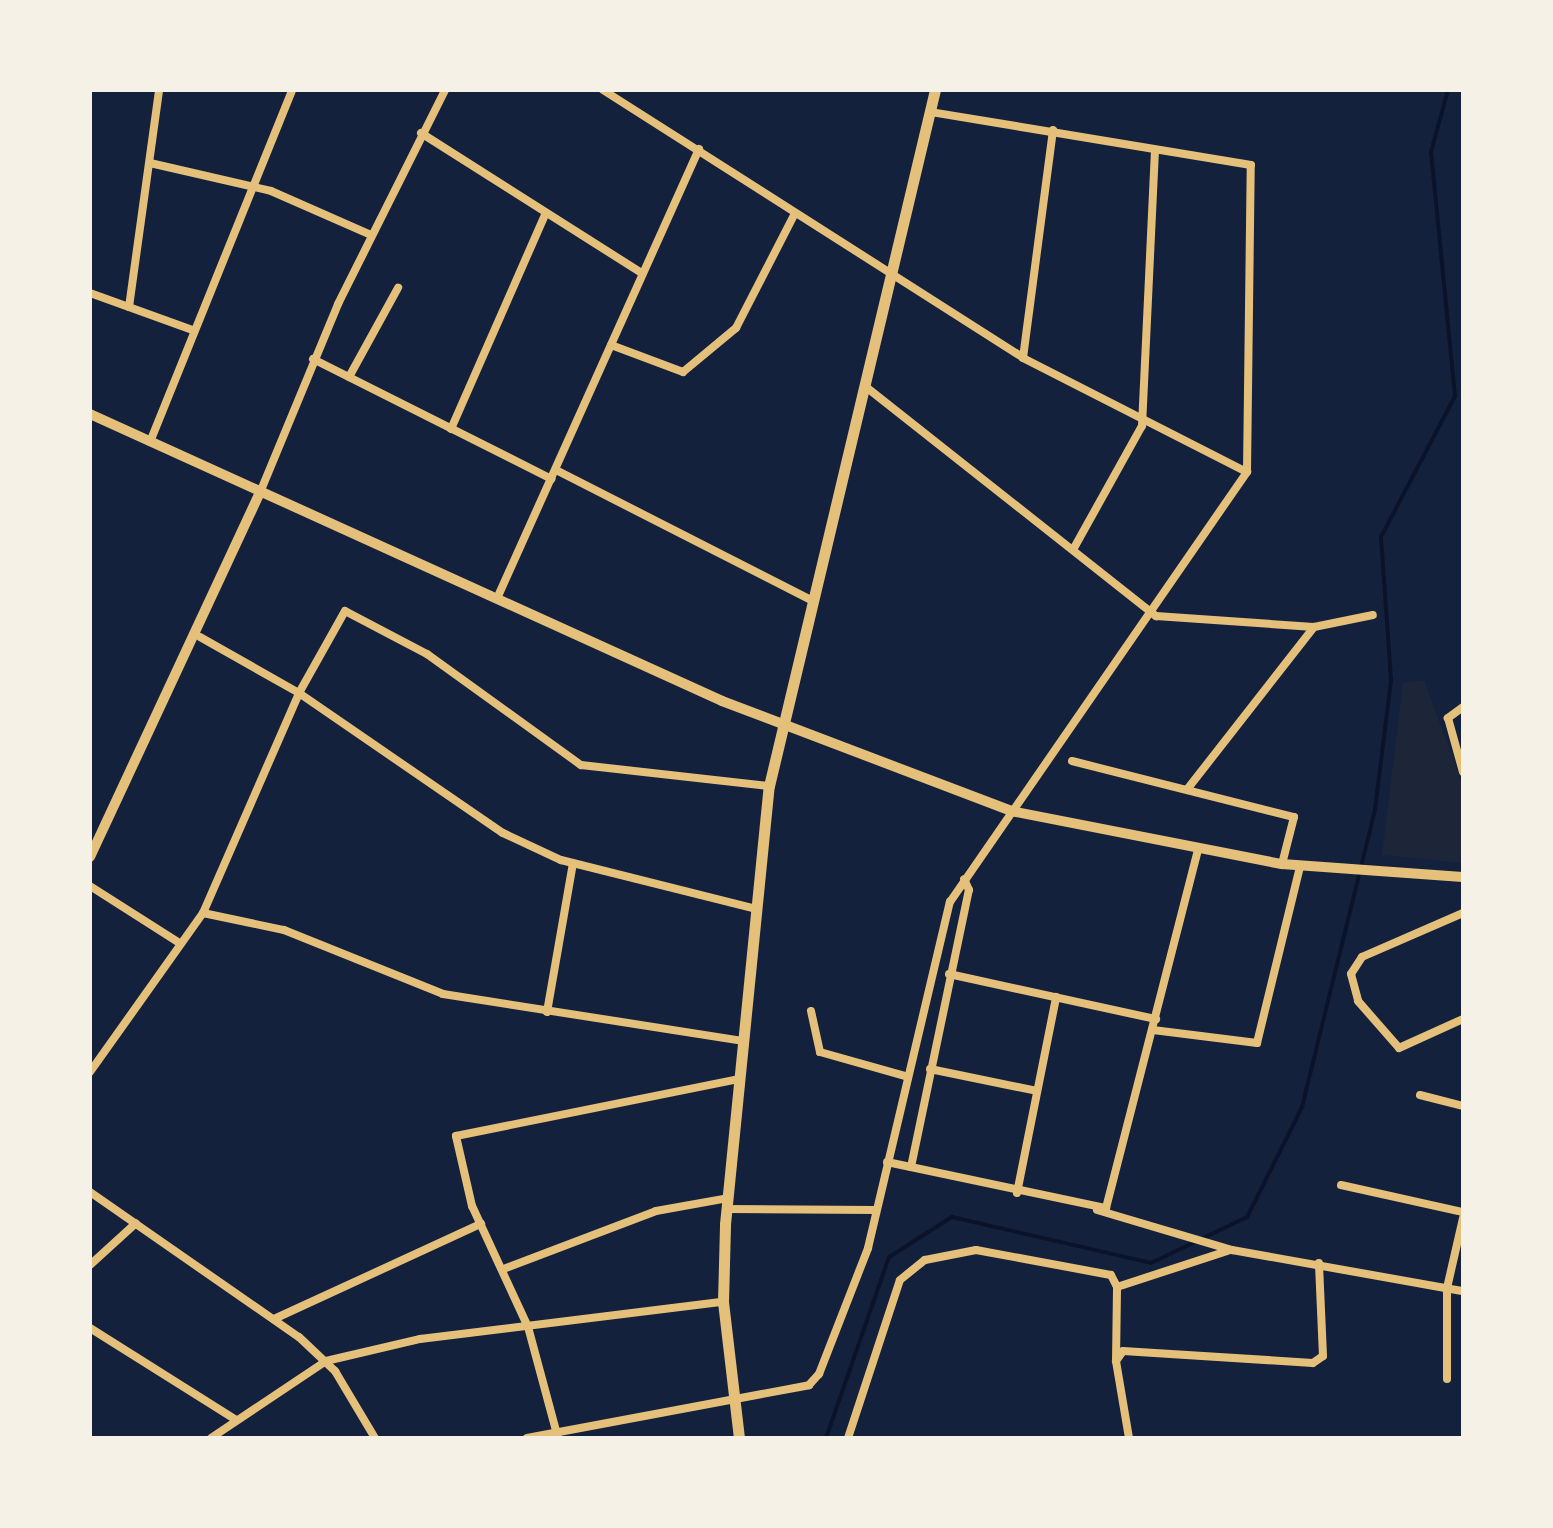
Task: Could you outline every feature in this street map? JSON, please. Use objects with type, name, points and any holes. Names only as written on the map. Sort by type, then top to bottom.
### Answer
[{"type":"main road","points":[[739,1438],[723,1302],[727,1203],[769,786],[780,720],[894,281],[935,90]]},
{"type":"street","points":[[129,308],[159,90]]},
{"type":"street","points":[[150,442],[292,90]]},
{"type":"street","points":[[90,857],[200,637],[313,360],[371,234],[445,90]]},
{"type":"street","points":[[603,90],[699,149],[894,281],[1023,358],[1142,426],[1247,472]]},
{"type":"street","points":[[528,1438],[555,1427],[808,1385],[819,1374],[875,1210],[933,952],[964,879],[1156,616],[1247,472],[1254,169],[1053,130],[931,112]]},
{"type":"street","points":[[1023,358],[1053,130]]},
{"type":"street","points":[[422,133],[642,274]]},
{"type":"street","points":[[499,594],[699,149]]},
{"type":"street","points":[[1074,548],[1142,426],[1156,150]]},
{"type":"street","points":[[150,163],[251,186],[371,234]]},
{"type":"street","points":[[451,429],[546,212]]},
{"type":"street","points":[[611,344],[683,372],[736,328],[795,213]]},
{"type":"street","points":[[348,377],[398,288]]},
{"type":"street","points":[[90,294],[192,330]]},
{"type":"street","points":[[313,360],[811,600]]},
{"type":"street","points":[[866,387],[1156,616],[1314,628],[1372,615]]},
{"type":"street","points":[[90,414],[259,495],[499,594],[780,720],[1011,811],[1282,864],[1380,875],[1463,878]]},
{"type":"street","points":[[90,1072],[178,942],[203,914],[333,620],[354,611],[581,765],[769,786]]},
{"type":"street","points":[[1188,788],[1314,628]]},
{"type":"street","points":[[200,637],[299,693],[503,833],[573,863],[756,909]]},
{"type":"street","points":[[1463,707],[1448,718],[1463,772]]},
{"type":"street","points":[[1072,761],[1294,817],[1282,864]]},
{"type":"street","points":[[1097,1210],[1111,1200],[1198,850]]},
{"type":"street","points":[[547,1012],[573,863]]},
{"type":"street","points":[[1153,1030],[1257,1043],[1300,866]]},
{"type":"street","points":[[910,1167],[964,879]]},
{"type":"street","points":[[90,886],[178,942]]},
{"type":"street","points":[[1463,913],[1362,957],[1351,974],[1358,1001],[1398,1048],[1463,1019]]},
{"type":"street","points":[[203,914],[284,930],[442,994],[742,1041]]},
{"type":"street","points":[[948,974],[1156,1018]]},
{"type":"street","points":[[1018,1192],[1056,997]]},
{"type":"street","points":[[811,1011],[820,1052],[905,1076]]},
{"type":"street","points":[[930,1070],[1037,1091]]},
{"type":"street","points":[[558,1438],[528,1328],[506,1268],[482,1224],[456,1136],[738,1079]]},
{"type":"street","points":[[1420,1095],[1463,1106]]},
{"type":"street","points":[[887,1162],[1097,1210],[1232,1250],[1463,1291]]},
{"type":"street","points":[[1341,1185],[1463,1215],[1447,1288],[1447,1379]]},
{"type":"street","points":[[90,1192],[274,1319],[326,1361],[375,1438]]},
{"type":"street","points":[[506,1268],[656,1211],[727,1203],[875,1210]]},
{"type":"street","points":[[90,1265],[136,1222]]},
{"type":"street","points":[[274,1319],[482,1224]]},
{"type":"street","points":[[848,1438],[900,1280],[924,1260],[976,1250],[1111,1276],[1117,1288],[1116,1361],[1129,1438]]},
{"type":"street","points":[[1117,1288],[1232,1250]]},
{"type":"street","points":[[1116,1361],[1140,1349],[1312,1363],[1324,1343],[1319,1263]]},
{"type":"street","points":[[211,1438],[326,1361],[723,1302]]},
{"type":"street","points":[[90,1328],[236,1420]]},
{"type":"shaded area","points":[[1424,680],[1463,786],[1463,863],[1382,855],[1403,683]]},
{"type":"waterway","points":[[826,1438],[889,1257],[952,1217],[1151,1263],[1247,1217],[1302,1107],[1375,809],[1391,680],[1381,537],[1455,396],[1431,152],[1448,90]]}]
